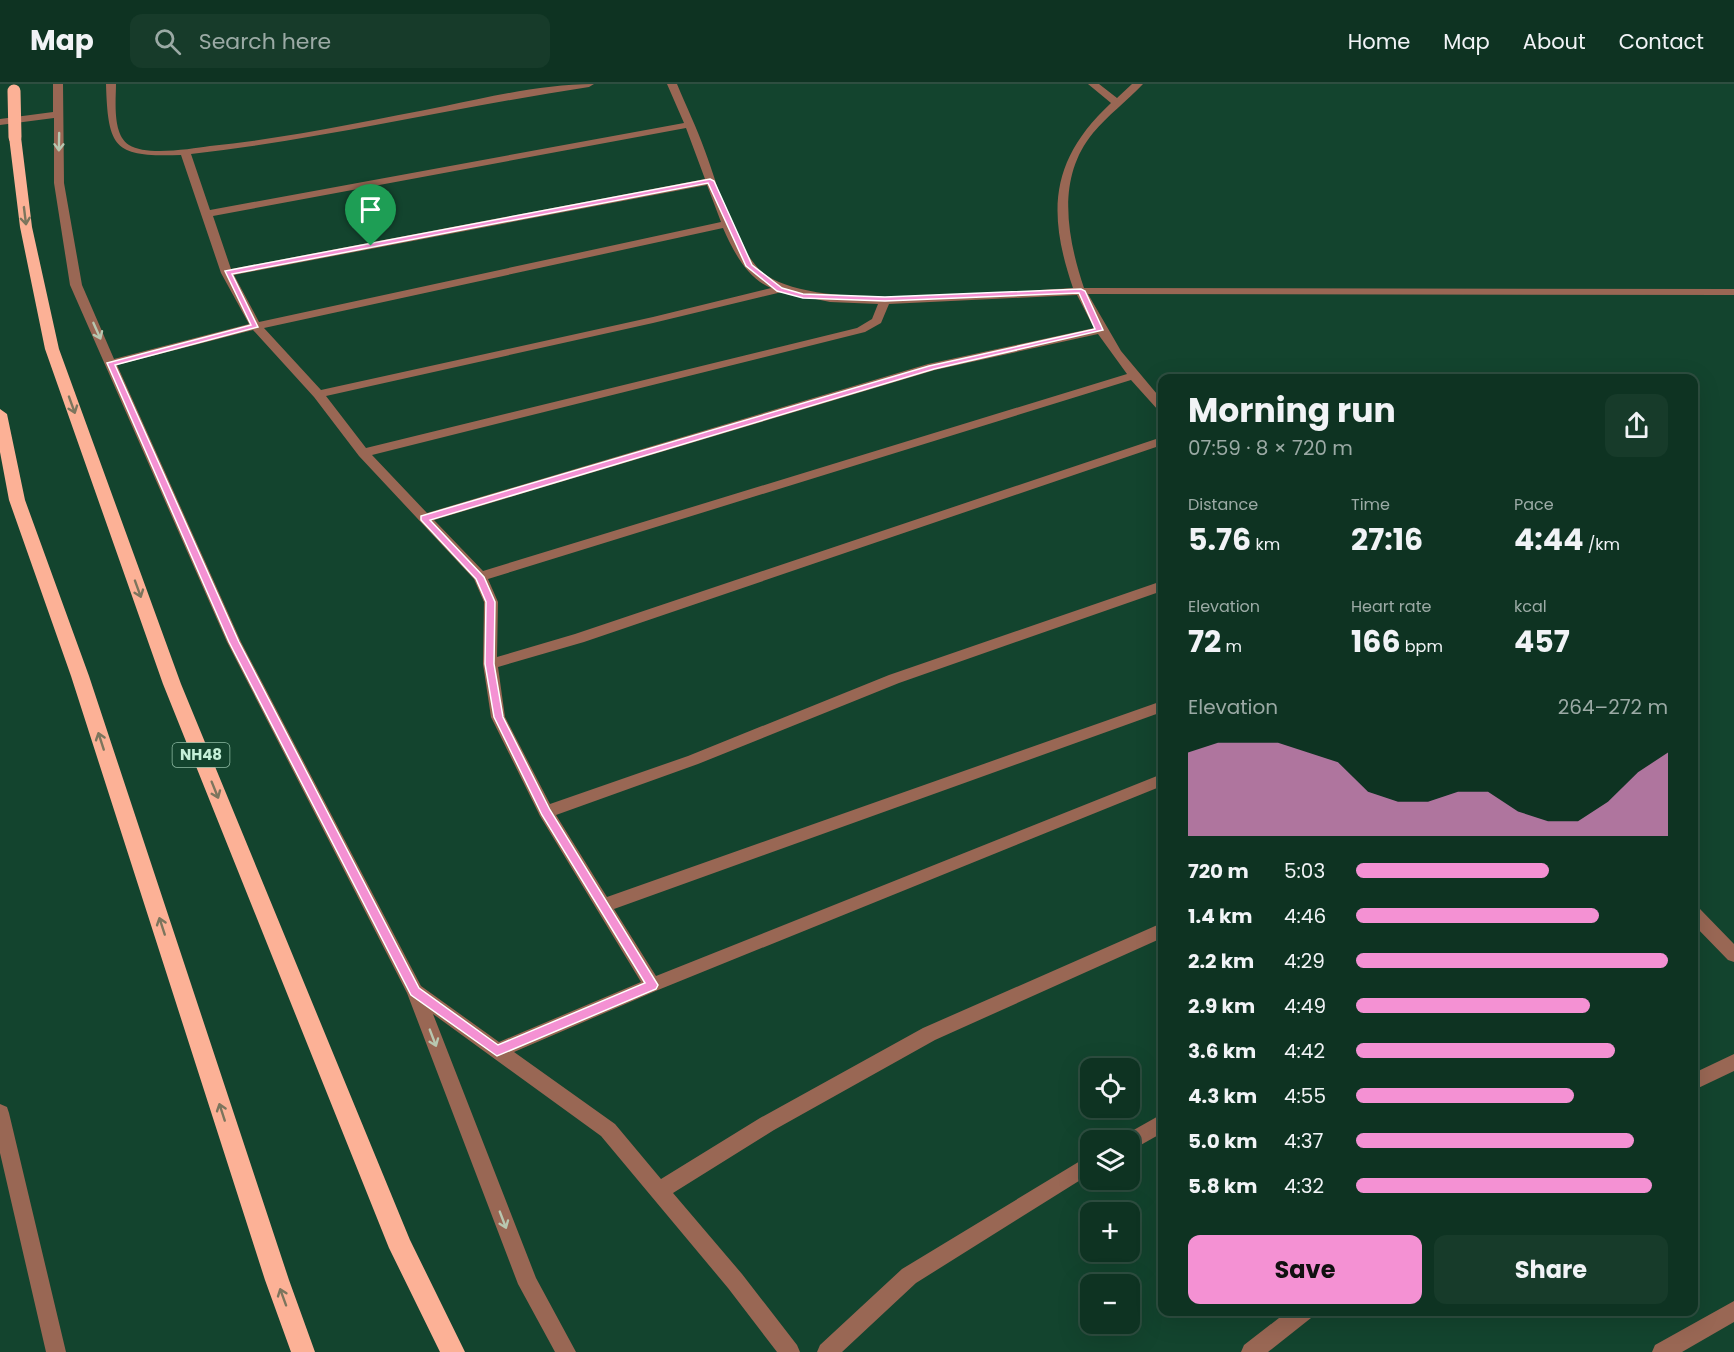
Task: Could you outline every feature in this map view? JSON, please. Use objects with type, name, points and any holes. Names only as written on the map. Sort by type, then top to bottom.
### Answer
[{"type":"highway","name":"NH48","points":[[14,88],[15,137],[26,227],[52,349],[172,684],[401,1248],[453,1352]]},
{"type":"highway","points":[[0,414],[17,500],[80,676],[277,1280],[303,1352]]},
{"type":"street","points":[[58,84],[59,183],[76,285],[234,642],[415,991],[528,1284],[566,1352]]},
{"type":"street","points":[[111,84],[114,128],[118,141],[128,149],[185,153],[277,140],[589,84]]},
{"type":"street","points":[[672,84],[728,224],[749,266],[779,289],[803,296],[885,299],[1081,291],[1384,289],[1734,292]]},
{"type":"street","points":[[1093,84],[1117,103]]},
{"type":"street","points":[[1138,84],[1117,103],[1077,149],[1063,190],[1064,236],[1068,256],[1081,291],[1099,330],[1132,376],[1158,403]]},
{"type":"street","points":[[0,122],[60,114]]},
{"type":"street","points":[[207,213],[689,125]]},
{"type":"street","points":[[185,153],[227,273],[256,326],[318,394],[363,453],[480,577],[490,602],[490,664],[498,717],[546,812],[652,985]]},
{"type":"street","points":[[227,273],[710,181]]},
{"type":"street","points":[[111,363],[256,326],[728,224]]},
{"type":"street","points":[[318,394],[653,320],[779,289]]},
{"type":"street","points":[[363,453],[861,330],[877,321],[885,299]]},
{"type":"street","points":[[424,518],[932,367],[1099,330]]},
{"type":"street","points":[[480,577],[1132,376]]},
{"type":"street","points":[[490,664],[579,638],[1158,442]]},
{"type":"street","points":[[546,812],[693,760],[894,679],[1158,587]]},
{"type":"street","points":[[603,906],[1158,707]]},
{"type":"street","points":[[497,1051],[652,985],[1158,782]]},
{"type":"street","points":[[1698,918],[1734,955]]},
{"type":"street","points":[[659,1191],[767,1124],[929,1034],[1158,932]]},
{"type":"street","points":[[415,991],[608,1130],[790,1352]]},
{"type":"street","points":[[1698,1080],[1734,1062]]},
{"type":"street","points":[[0,1113],[56,1352]]},
{"type":"street","points":[[1140,1136],[1158,1125]]},
{"type":"street","points":[[827,1352],[909,1276],[1080,1170]]},
{"type":"street","points":[[1662,1352],[1734,1311]]},
{"type":"street","points":[[1251,1352],[1298,1316]]},
{"type":"route","points":[[710,181],[749,266],[779,289],[803,296],[885,299],[1081,291],[1099,330],[932,367],[424,518],[480,577],[490,602],[490,664],[498,717],[546,812],[652,985],[497,1051],[415,991],[234,642],[111,363],[256,326],[227,273],[371,246],[491,221],[710,181]]}]
